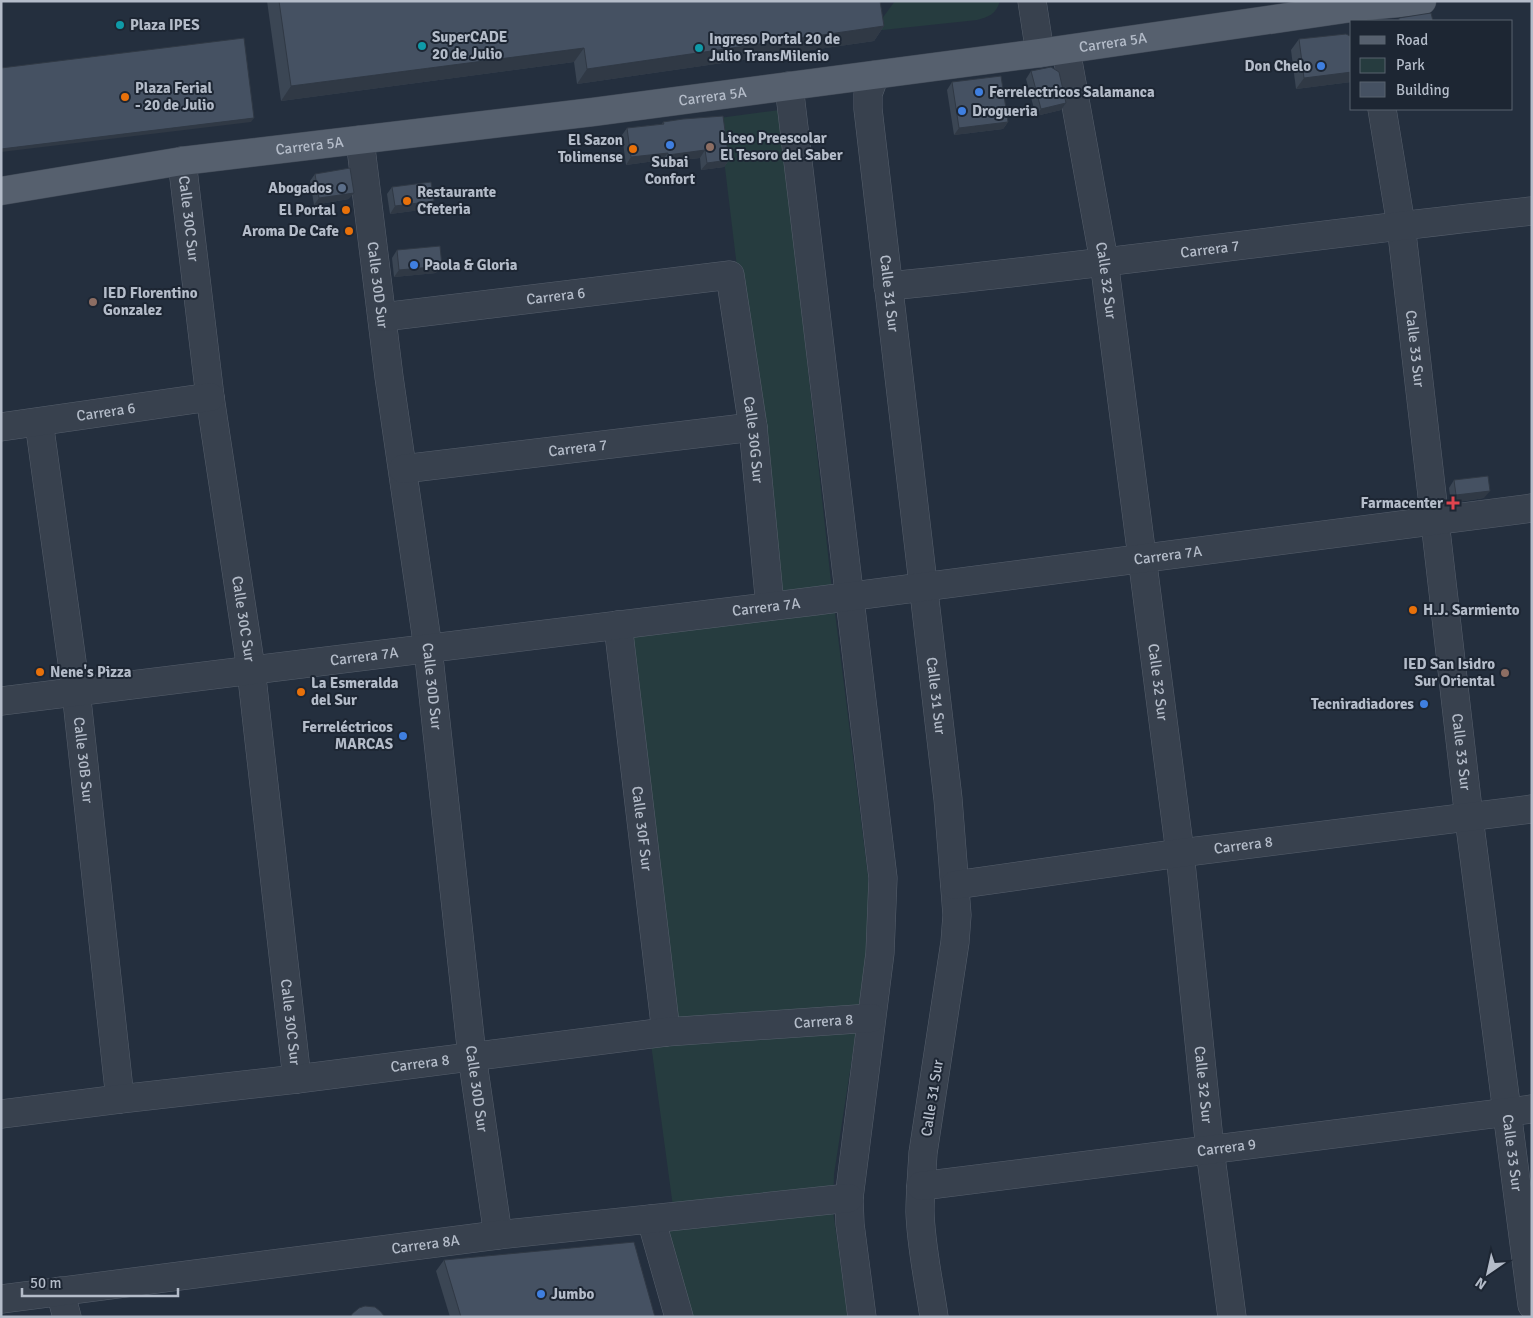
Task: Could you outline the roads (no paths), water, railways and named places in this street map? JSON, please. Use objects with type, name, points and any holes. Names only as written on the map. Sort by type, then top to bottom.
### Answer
[{"type":"main road","name":"Carrera 5A","points":[[1,191],[182,161],[1367,14],[1422,1]]},
{"type":"street","name":"Calle 32 Sur","points":[[1032,1],[1053,52],[1104,262],[1180,853],[1210,1150],[1232,1317]]},
{"type":"street","name":"Calle 31 Sur","points":[[875,75],[868,94],[868,109],[924,587],[956,885],[957,916],[955,942],[924,1153],[921,1186],[920,1212],[934,1317]]},
{"type":"street","points":[[789,86],[883,878],[880,953],[849,1198],[850,1224],[862,1317]]},
{"type":"street","name":"Calle 33 Sur","points":[[1382,110],[1401,225],[1469,818],[1519,1111],[1532,1306]]},
{"type":"street","name":"Calle 30D Sur","points":[[360,140],[390,377],[428,648],[472,1056],[498,1235]]},
{"type":"street","name":"Calle 30C Sur","points":[[182,161],[210,397],[251,669],[297,1079]]},
{"type":"street","name":"Carrera 7","points":[[888,286],[1532,211]]},
{"type":"street","name":"Carrera 6","points":[[383,317],[730,275]]},
{"type":"street","name":"Calle 30G Sur","points":[[730,275],[753,427],[770,606]]},
{"type":"street","name":"Carrera 6","points":[[1,427],[210,397]]},
{"type":"street","name":"Calle 30B Sur","points":[[39,422],[76,691],[120,1099]]},
{"type":"street","name":"Carrera 7","points":[[404,469],[753,427]]},
{"type":"street","name":"Carrera 7A","points":[[1,701],[849,597],[1532,508]]},
{"type":"street","name":"Calle 30F Sur","points":[[618,625],[666,1032]]},
{"type":"street","name":"Carrera 8","points":[[956,885],[1180,853],[1532,810]]},
{"type":"street","name":"Carrera 8","points":[[1,1114],[666,1032],[871,1018]]},
{"type":"street","name":"Carrera 9","points":[[921,1186],[1519,1111]]},
{"type":"street","name":"Carrera 8A","points":[[1,1299],[64,1304],[498,1235],[849,1198]]},
{"type":"street","points":[[651,1219],[678,1317]]},
{"type":"place","name":"Plaza IPES","points":[[120,25]]},
{"type":"place","name":"SuperCADE 20 de Julio","points":[[422,46]]},
{"type":"place","name":"Ingreso Portal 20 de Julio TransMilenio","points":[[699,48]]},
{"type":"place","name":"Don Chelo","points":[[1321,66]]},
{"type":"place","name":"Ferrelectricos Salamanca","points":[[979,92]]},
{"type":"place","name":"Plaza Ferial - 20 de Julio","points":[[125,97]]},
{"type":"place","name":"Drogueria","points":[[962,111]]},
{"type":"place","name":"Subai Confort","points":[[670,145]]},
{"type":"place","name":"Liceo Preescolar El Tesoro del Saber","points":[[710,147]]},
{"type":"place","name":"El Sazon Tolimense","points":[[633,149]]},
{"type":"place","name":"Abogados","points":[[342,188]]},
{"type":"place","name":"Restaurante Cfeteria","points":[[407,201]]},
{"type":"place","name":"El Portal","points":[[346,210]]},
{"type":"place","name":"Aroma De Cafe","points":[[349,231]]},
{"type":"place","name":"Paola & Gloria","points":[[414,265]]},
{"type":"place","name":"IED Florentino Gonzalez","points":[[93,302]]},
{"type":"place","name":"Farmacenter","points":[[1453,503]]},
{"type":"place","name":"H.J. Sarmiento","points":[[1413,610]]},
{"type":"place","name":"Nene's Pizza","points":[[40,672]]},
{"type":"place","name":"IED San Isidro Sur Oriental","points":[[1505,673]]},
{"type":"place","name":"La Esmeralda del Sur","points":[[301,692]]},
{"type":"place","name":"Tecniradiadores","points":[[1424,704]]},
{"type":"place","name":"Ferreléctricos MARCAS","points":[[403,736]]},
{"type":"place","name":"Jumbo","points":[[541,1294]]}]
